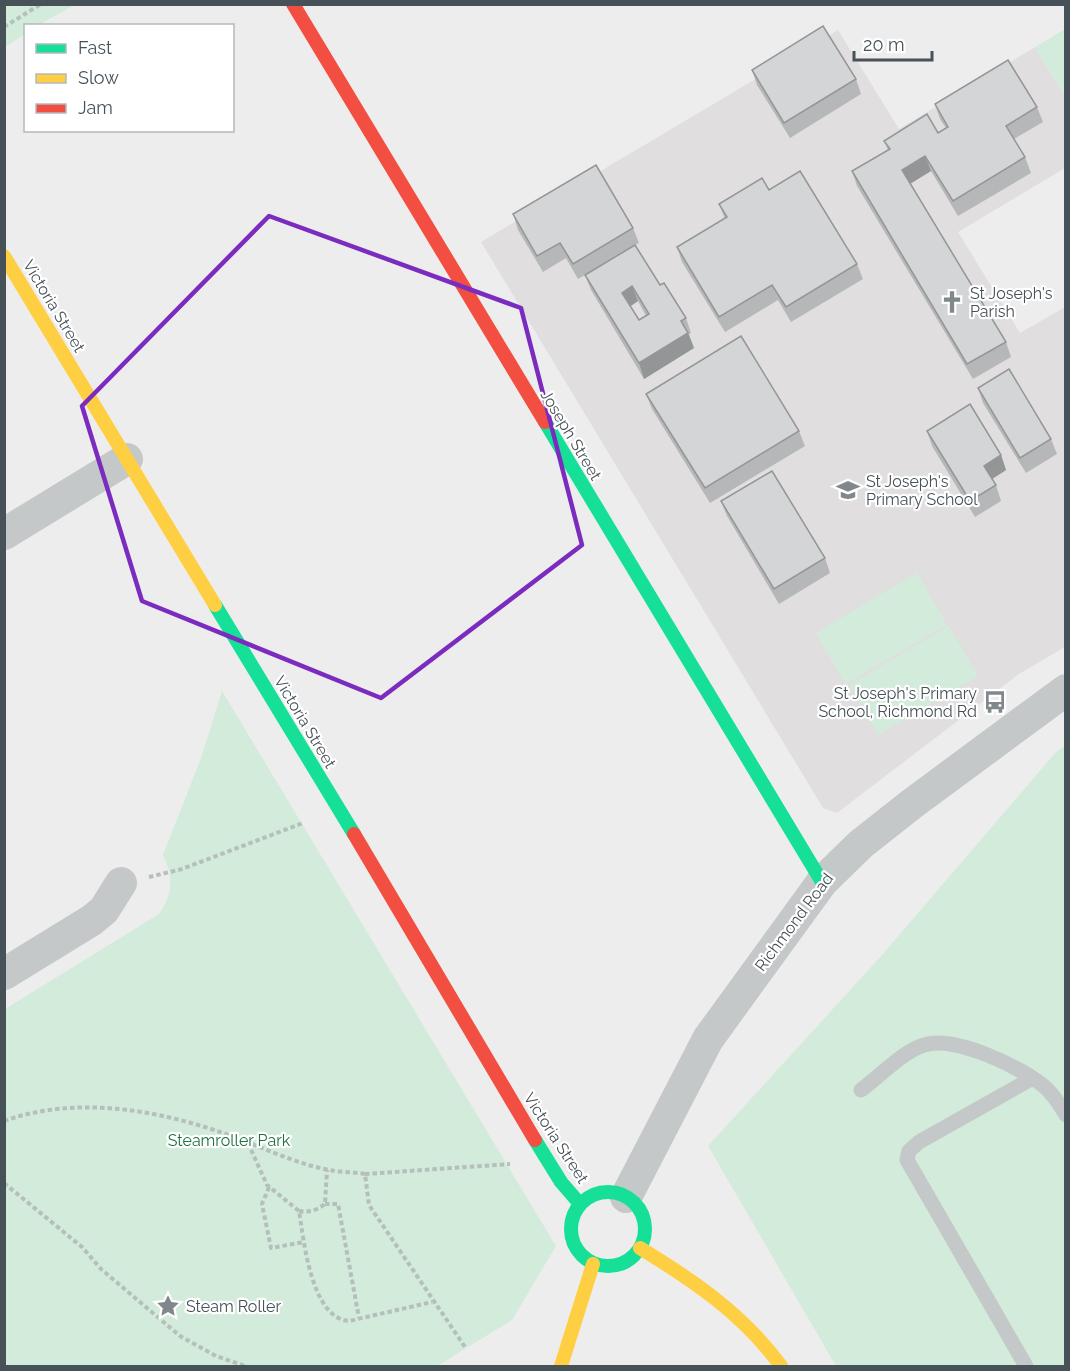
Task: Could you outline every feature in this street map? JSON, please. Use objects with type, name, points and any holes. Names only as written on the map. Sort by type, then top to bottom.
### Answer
[{"type":"street","name":"Joseph Street","points":[[293,4],[822,882]]},
{"type":"street","name":"Victoria Street","points":[[4,256],[437,972],[541,1151],[561,1182],[580,1204]]},
{"type":"street","points":[[4,534],[127,459]]},
{"type":"street","name":"Richmond Road","points":[[626,1197],[708,1039],[822,882],[861,844],[913,802],[1002,734],[1065,690]]},
{"type":"street","points":[[4,974],[92,920],[104,910],[121,883]]},
{"type":"street","points":[[602,1192],[614,1192],[635,1204],[645,1225],[640,1248],[633,1257],[615,1266],[593,1264],[583,1258],[571,1237],[573,1214],[580,1204],[590,1196],[602,1192]]},
{"type":"street","points":[[640,1248],[700,1284],[730,1306],[782,1366]]},
{"type":"street","points":[[561,1366],[593,1264]]},
{"type":"lane","points":[[861,1090],[916,1048],[941,1042],[966,1046],[1031,1079],[1056,1098],[1065,1115]]},
{"type":"lane","points":[[1026,1366],[907,1160],[909,1151],[919,1142],[1031,1079]]},
{"type":"path","points":[[4,27],[41,4]]},
{"type":"path","points":[[121,883],[182,869],[303,822]]},
{"type":"path","points":[[4,1121],[26,1114],[68,1109],[152,1112],[221,1132],[327,1170],[365,1174],[510,1164]]},
{"type":"path","points":[[249,1143],[269,1187],[298,1210],[305,1212],[317,1210],[325,1204],[338,1204],[359,1318]]},
{"type":"path","points":[[325,1204],[327,1170]]},
{"type":"path","points":[[365,1174],[369,1205],[432,1302],[465,1347]]},
{"type":"path","points":[[4,1183],[81,1247],[101,1269],[180,1336],[216,1356],[245,1366]]},
{"type":"path","points":[[269,1187],[262,1204],[271,1248],[304,1242]]},
{"type":"path","points":[[298,1210],[308,1266],[327,1309],[340,1320],[432,1302]]},
{"type":"highlighted area","points":[[269,216],[521,308],[582,545],[381,698],[142,601],[82,406]]},
{"type":"shaded area","name":"St Joseph's Primary School","points":[[838,30],[899,129],[1035,47],[1065,97],[1065,168],[958,232],[1020,333],[1065,307],[1065,647],[1019,674],[837,813],[823,808],[481,242]]},
{"type":"green space","points":[[5,4],[74,4],[41,24],[24,24],[24,35],[5,47]]},
{"type":"green space","points":[[1065,29],[1065,97],[1035,47]]},
{"type":"green space","points":[[917,573],[947,625],[845,684],[816,633]]},
{"type":"green space","points":[[949,626],[978,676],[878,735],[849,685]]},
{"type":"green space","name":"Steamroller Park","points":[[222,691],[556,1246],[512,1320],[437,1366],[5,1366],[5,1009],[159,914],[167,899],[170,885],[169,871],[163,855],[201,758]]},
{"type":"green space","points":[[1065,746],[1065,1366],[836,1366],[708,1146],[882,955],[1057,751]]},
{"type":"building","points":[[823,26],[856,79],[784,123],[752,70]]},
{"type":"building","points":[[1008,60],[1037,107],[1006,126],[1025,157],[953,201],[925,156],[902,170],[1006,342],[967,364],[852,171],[890,149],[884,141],[927,114],[938,133],[948,127],[935,104]]},
{"type":"building","points":[[596,165],[633,228],[573,264],[560,243],[537,256],[513,214]]},
{"type":"building","points":[[800,171],[857,264],[786,307],[772,285],[719,317],[677,247],[727,217],[719,204],[762,178],[769,190]]},
{"type":"building","points":[[635,245],[660,285],[664,283],[686,318],[681,321],[688,333],[639,363],[585,275]],"holes":[[[632,286],[649,314],[639,320],[622,293]]]},
{"type":"building","points":[[741,336],[799,431],[705,488],[646,394]]},
{"type":"building","points":[[1009,369],[1051,439],[1020,458],[978,388]]},
{"type":"building","points":[[970,404],[1001,455],[984,466],[996,485],[970,501],[927,431]]},
{"type":"building","points":[[772,471],[825,558],[774,589],[721,501]]},
{"type":"traffic: fast","points":[[545,422],[822,882]]},
{"type":"traffic: fast","points":[[215,605],[354,834]]},
{"type":"traffic: fast","points":[[535,1140],[561,1182],[580,1204]]},
{"type":"traffic: fast","points":[[608,1192],[629,1198],[639,1208],[645,1229],[639,1250],[629,1260],[608,1266],[587,1260],[577,1250],[571,1229],[577,1208],[587,1198],[608,1192]]},
{"type":"traffic: slow","points":[[4,256],[215,605]]},
{"type":"traffic: slow","points":[[640,1248],[698,1286],[734,1315],[751,1330],[781,1366]]},
{"type":"traffic: slow","points":[[561,1366],[593,1264]]},
{"type":"traffic: jam","points":[[293,4],[545,422]]},
{"type":"traffic: jam","points":[[354,834],[535,1140]]},
{"type":"place","name":"St Joseph's Parish","points":[[952,302]]},
{"type":"place","name":"St Joseph's Primary School","points":[[848,490]]},
{"type":"place","name":"St Joseph's Primary School, Richmond Rd","points":[[995,702]]},
{"type":"place","name":"Steam Roller","points":[[168,1306]]}]
